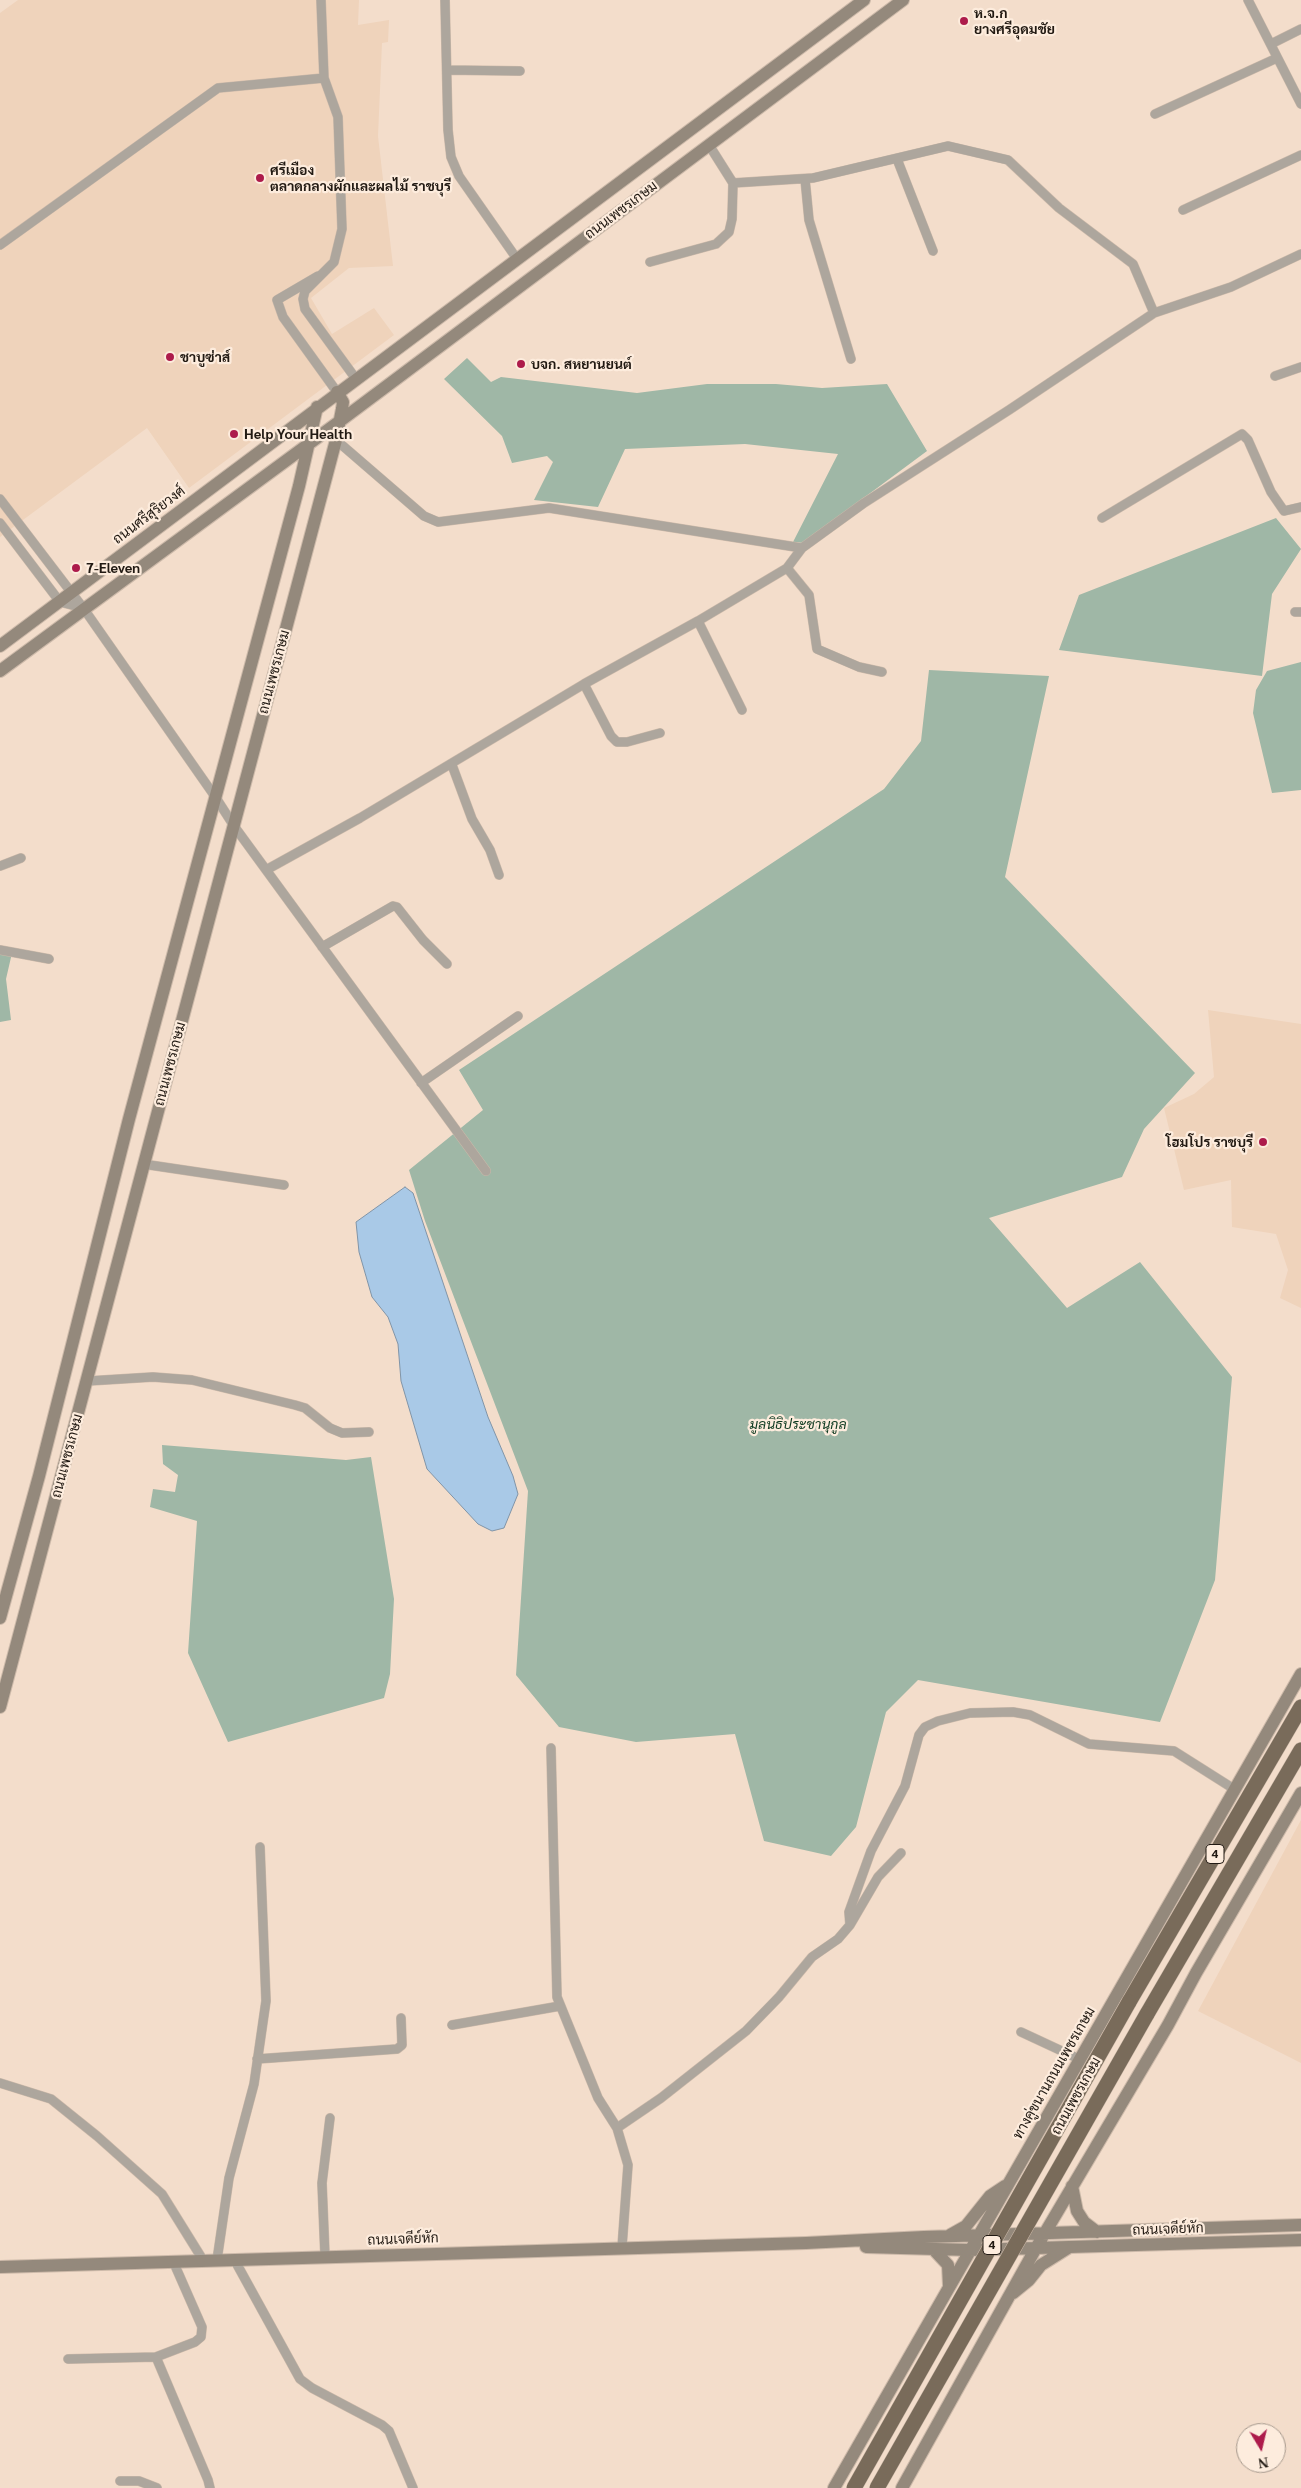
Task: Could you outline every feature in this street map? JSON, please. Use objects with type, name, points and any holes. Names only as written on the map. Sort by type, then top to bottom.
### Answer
[{"type":"highway","name":"ถนนเพชรเกษม","points":[[854,2488],[1129,2002],[1301,1707]]},
{"type":"highway","name":"ถนนเพชรเกษม","points":[[878,2488],[1147,2014],[1301,1750]]},
{"type":"main road","name":"ถนนเพชรเกษม","points":[[0,1707],[336,440],[343,402],[337,392],[864,0]]},
{"type":"main road","name":"ถนนเพชรเกษม","points":[[340,421],[903,0]]},
{"type":"main road","name":"ถนนศรีสุริยวงศ์","points":[[0,646],[337,392]]},
{"type":"main road","name":"ถนนเพชรเกษม","points":[[0,1618],[43,1460],[129,1119],[216,798],[317,407]]},
{"type":"main road","points":[[0,671],[309,441],[340,421]]},
{"type":"main road","points":[[43,1460],[64,1465]]},
{"type":"main road","name":"ทางคู่ขนานถนนเพชรเกษม","points":[[834,2488],[1301,1674]]},
{"type":"main road","points":[[902,2488],[1036,2248],[1168,2025],[1196,1973],[1301,1793]]},
{"type":"main road","points":[[948,2236],[966,2226],[990,2196],[1007,2185]]},
{"type":"main road","points":[[1072,2186],[1077,2211],[1084,2222],[1097,2232]]},
{"type":"main road","name":"ถนนเจดีย์หัก","points":[[0,2267],[806,2243],[948,2236],[1301,2225]]},
{"type":"main road","name":"ถนนเจดีย์หัก","points":[[806,2243],[934,2250],[970,2250],[1301,2240]]},
{"type":"main road","points":[[1008,2298],[1029,2280],[1041,2265],[1070,2247]]},
{"type":"main road","points":[[934,2250],[948,2265],[948,2288]]},
{"type":"street","points":[[321,0],[324,78],[338,117],[343,201],[338,250],[334,262],[305,292],[303,300],[305,309],[356,379]]},
{"type":"street","points":[[445,0],[448,130],[454,166],[517,259]]},
{"type":"street","points":[[1248,0],[1301,104]]},
{"type":"street","points":[[1271,44],[1301,29]]},
{"type":"street","points":[[1155,114],[1278,58]]},
{"type":"street","points":[[447,70],[520,71]]},
{"type":"street","points":[[0,245],[218,88],[324,78]]},
{"type":"street","points":[[650,262],[716,244],[729,232],[732,219],[733,183],[709,145]]},
{"type":"street","points":[[733,183],[805,179],[948,146],[1008,160],[1059,208],[1133,264],[1154,313]]},
{"type":"street","points":[[1183,210],[1301,155]]},
{"type":"street","points":[[897,159],[933,251]]},
{"type":"street","points":[[805,179],[809,220],[851,359]]},
{"type":"street","points":[[266,870],[452,765],[584,684],[698,621],[786,568],[802,548],[864,503],[1009,410],[1154,313],[1230,287],[1301,254]]},
{"type":"street","points":[[320,276],[313,277],[277,300],[284,317],[337,392]]},
{"type":"street","points":[[1275,376],[1301,367]]},
{"type":"street","points":[[1102,518],[1242,434],[1248,440],[1271,492],[1284,511],[1301,507]]},
{"type":"street","points":[[336,440],[424,516],[438,522],[454,522],[549,508],[802,548]]},
{"type":"street","points":[[0,499],[84,608],[234,826],[486,1171]]},
{"type":"street","points":[[0,523],[60,602],[84,608]]},
{"type":"street","points":[[786,568],[809,595],[817,650],[858,667],[882,672]]},
{"type":"street","points":[[698,621],[742,710]]},
{"type":"street","points":[[584,684],[611,736],[617,742],[627,742],[660,733]]},
{"type":"street","points":[[452,765],[472,819],[490,850],[499,874]]},
{"type":"street","points":[[0,866],[21,858]]},
{"type":"street","points":[[322,947],[393,906],[398,907],[423,940],[447,964]]},
{"type":"street","points":[[0,950],[49,959]]},
{"type":"street","points":[[422,1083],[518,1016]]},
{"type":"street","points":[[143,1164],[284,1185]]},
{"type":"street","points":[[88,1381],[152,1377],[192,1380],[305,1408],[330,1428],[342,1433],[369,1432]]},
{"type":"street","points":[[850,1925],[849,1912],[855,1895],[871,1851],[905,1786],[919,1735],[925,1727],[938,1721],[970,1713],[1013,1712],[1030,1715],[1089,1744],[1174,1751],[1234,1789]]},
{"type":"street","points":[[551,1748],[557,1998],[598,2098],[617,2128],[628,2165],[622,2247]]},
{"type":"street","points":[[217,2260],[229,2178],[254,2084],[266,2001],[260,1847]]},
{"type":"street","points":[[617,2128],[661,2098],[746,2031],[779,1997],[812,1957],[838,1939],[850,1925],[878,1877],[901,1853]]},
{"type":"street","points":[[452,2024],[560,2006]]},
{"type":"street","points":[[257,2059],[397,2048],[402,2044],[401,2018]]},
{"type":"street","points":[[1021,2032],[1079,2059]]},
{"type":"street","points":[[0,2083],[51,2099],[96,2136],[162,2194],[203,2260]]},
{"type":"street","points":[[325,2256],[322,2183],[330,2118]]},
{"type":"street","points":[[234,2259],[300,2378],[312,2388],[382,2425],[389,2431],[413,2488]]},
{"type":"street","points":[[68,2359],[156,2357],[201,2338],[203,2333],[174,2261]]},
{"type":"street","points":[[156,2357],[210,2488]]},
{"type":"street","points":[[120,2481],[139,2481],[157,2488]]},
{"type":"shaded area","points":[[18,0],[359,0],[358,25],[389,20],[388,42],[382,43],[378,136],[393,266],[349,268],[311,298],[332,334],[374,308],[394,335],[189,488],[147,428],[0,537],[0,13]]},
{"type":"shaded area","points":[[1208,1010],[1301,1024],[1301,1308],[1280,1298],[1288,1270],[1276,1234],[1232,1227],[1231,1180],[1184,1190],[1164,1108],[1194,1094],[1214,1077]]},
{"type":"shaded area","points":[[1301,1820],[1301,2063],[1198,2011]]},
{"type":"green space","points":[[467,358],[491,382],[501,377],[637,393],[707,384],[776,384],[822,388],[887,384],[927,451],[803,543],[793,542],[838,454],[745,444],[625,449],[598,507],[534,500],[553,462],[547,456],[512,463],[502,436],[444,379]]},
{"type":"green space","points":[[1276,518],[1301,549],[1272,594],[1262,676],[1059,650],[1079,595]]},
{"type":"green space","points":[[1301,662],[1301,790],[1272,793],[1253,713],[1256,690],[1267,671]]},
{"type":"green space","name":"มูลนิธิประชานุกูล","points":[[929,670],[1049,676],[1005,877],[1195,1073],[1144,1129],[1122,1177],[989,1218],[1067,1308],[1140,1262],[1232,1377],[1215,1580],[1160,1722],[918,1680],[886,1712],[856,1827],[831,1856],[764,1841],[735,1734],[636,1742],[559,1727],[516,1675],[528,1491],[425,1221],[409,1170],[483,1110],[459,1070],[884,789],[921,741]]},
{"type":"green space","points":[[0,950],[12,953],[6,979],[11,1020],[0,1022]]},
{"type":"green space","points":[[162,1445],[346,1460],[371,1457],[394,1599],[390,1674],[384,1698],[228,1742],[188,1653],[197,1521],[150,1507],[153,1489],[175,1492],[178,1475],[163,1464]]},
{"type":"water","points":[[405,1187],[413,1193],[488,1417],[513,1476],[518,1494],[504,1528],[492,1531],[478,1524],[427,1469],[401,1381],[398,1344],[388,1317],[372,1297],[359,1252],[356,1222]]},
{"type":"place","name":"ห.จ.ก ยางศรีอุดมชัย","points":[[964,21]]},
{"type":"place","name":"ศรีเมือง ตลาดกลางผักและผลไม้ ราชบุรี","points":[[260,178]]},
{"type":"place","name":"ชาบูซ่าส์","points":[[170,357]]},
{"type":"place","name":"บจก. สหยานยนต์","points":[[521,364]]},
{"type":"place","name":"Help Your Health","points":[[234,434]]},
{"type":"place","name":"7-Eleven","points":[[76,568]]},
{"type":"place","name":"โฮมโปร ราชบุรี","points":[[1263,1142]]}]
